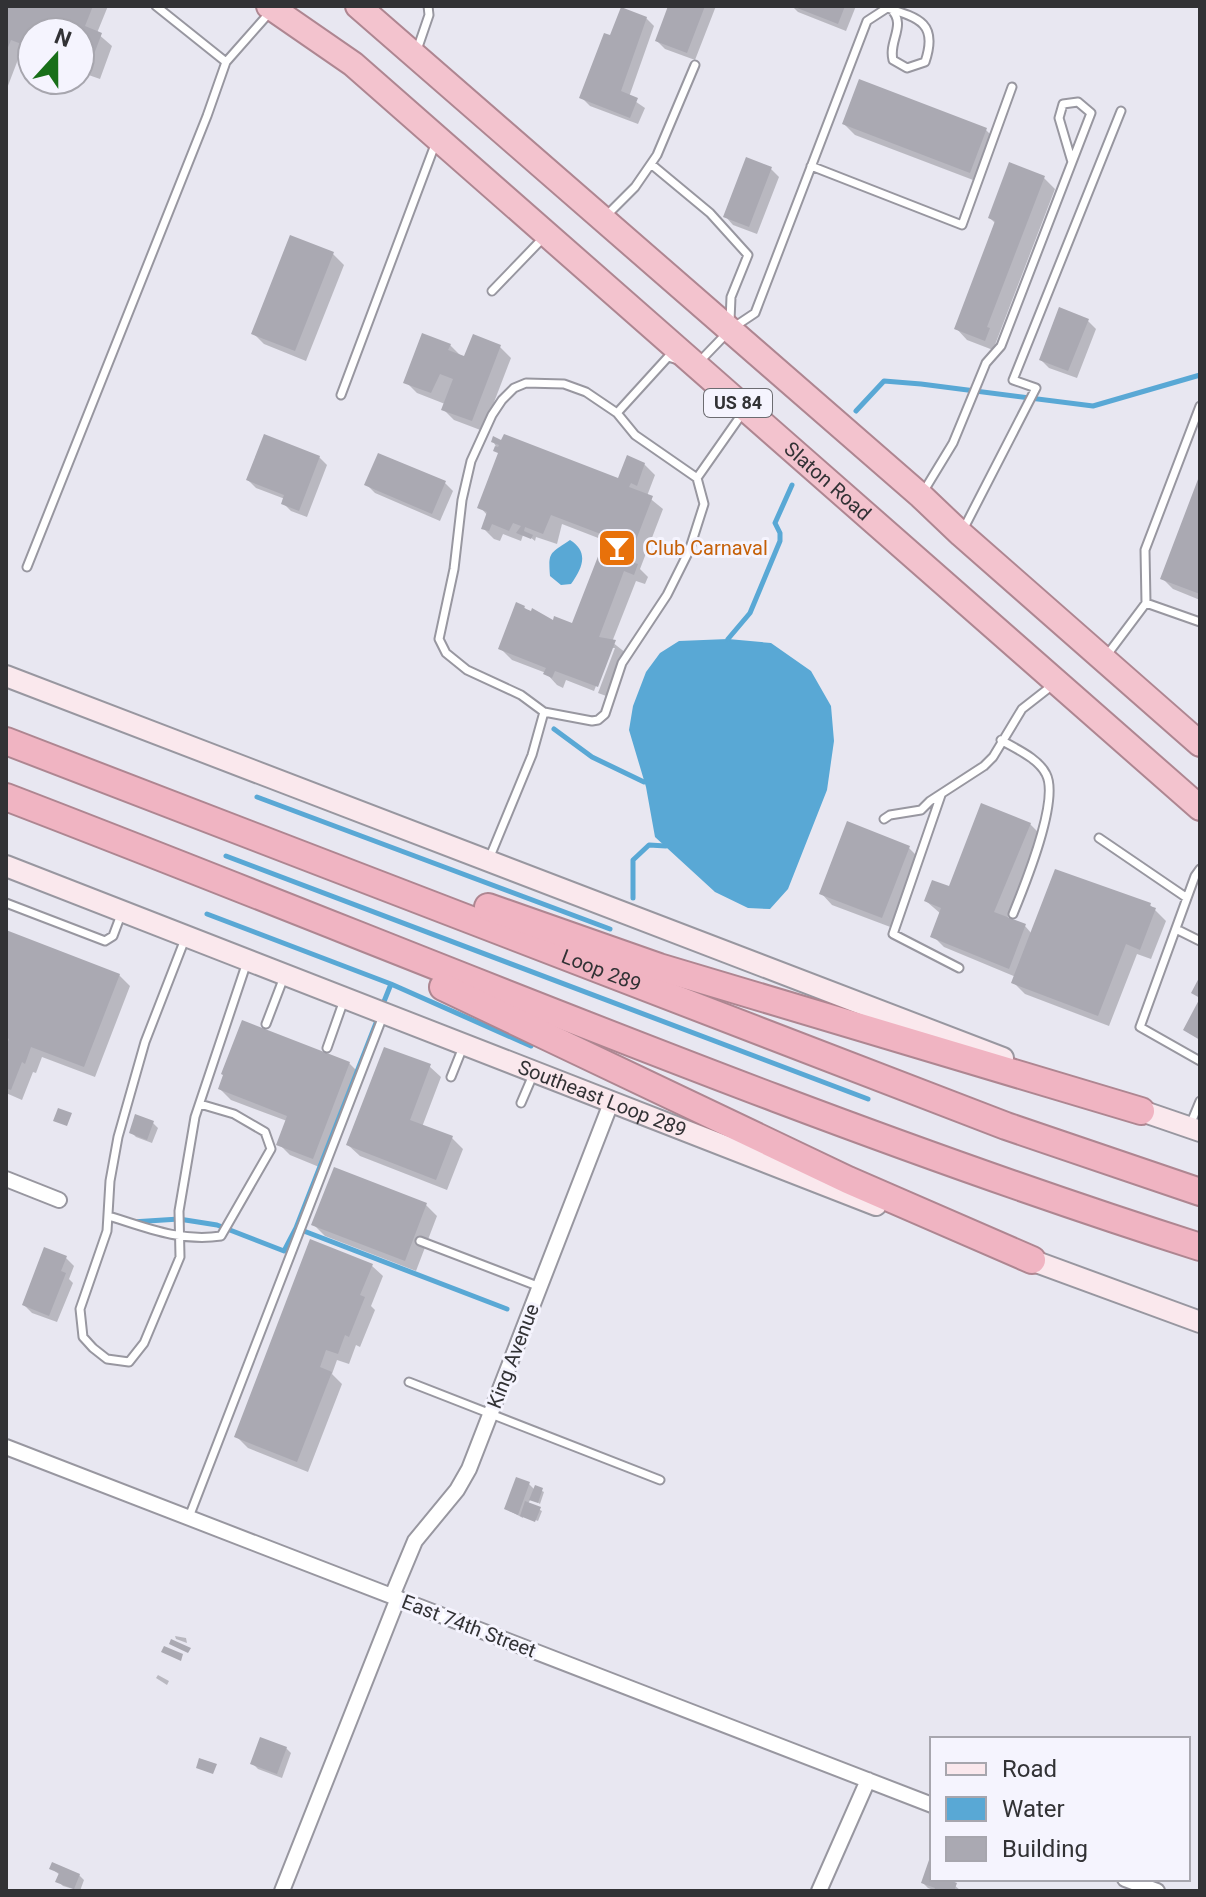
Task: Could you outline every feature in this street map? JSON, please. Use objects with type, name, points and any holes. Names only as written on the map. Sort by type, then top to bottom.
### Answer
[{"type":"highway","name":"US 84","points":[[358,6],[921,496],[1200,744]]},
{"type":"highway","name":"Slaton Road","points":[[272,7],[353,64],[1200,808]]},
{"type":"highway","name":"Loop 289","points":[[6,741],[1006,1126],[1200,1192]]},
{"type":"highway","points":[[105,779],[283,833],[659,967],[1141,1111]]},
{"type":"highway","points":[[6,797],[411,957],[801,1106],[1095,1214],[1200,1247]]},
{"type":"highway","points":[[87,828],[158,871],[349,944],[848,1180],[1032,1260]]},
{"type":"main road","points":[[6,676],[1141,1111],[1195,1129]]},
{"type":"main road","name":"Southeast Loop 289","points":[[6,866],[845,1194],[1200,1322]]},
{"type":"street","name":"King Avenue","points":[[282,1891],[415,1541],[457,1490],[469,1469],[611,1103]]},
{"type":"street","points":[[6,1179],[59,1200]]},
{"type":"street","name":"East 74th Street","points":[[6,1447],[930,1804]]},
{"type":"street","points":[[819,1891],[868,1780]]},
{"type":"street","points":[[1130,1881],[1157,1891]]},
{"type":"lane","points":[[156,6],[226,62]]},
{"type":"lane","points":[[416,55],[429,15],[428,6]]},
{"type":"lane","points":[[27,567],[226,62],[272,7]]},
{"type":"lane","points":[[617,413],[668,357],[696,365],[729,330],[755,313],[867,21],[887,8],[891,9],[913,15],[926,27],[931,44],[925,62],[907,68],[893,60],[891,52],[899,24],[897,15],[891,9]]},
{"type":"lane","points":[[603,219],[635,187],[657,155],[695,65]]},
{"type":"lane","points":[[811,166],[962,225],[1012,87]]},
{"type":"lane","points":[[921,496],[953,443],[986,363],[1001,346],[1091,113],[1078,102],[1063,104],[1059,118],[1072,162]]},
{"type":"lane","points":[[961,534],[1036,388],[1013,380],[1121,111]]},
{"type":"lane","points":[[341,395],[437,139]]},
{"type":"lane","points":[[651,164],[710,213],[748,255],[731,297],[729,330]]},
{"type":"lane","points":[[492,291],[546,234]]},
{"type":"lane","points":[[526,383],[564,384],[586,392],[617,413],[635,435],[697,478],[704,504],[689,551],[667,595],[622,663],[605,714],[592,721],[544,712],[521,695],[467,670],[446,653],[439,639],[454,569],[467,473],[492,415],[514,388],[526,383]]},
{"type":"lane","points":[[1104,659],[1146,603],[1145,550],[1200,406]]},
{"type":"lane","points":[[697,478],[745,409]]},
{"type":"lane","points":[[1146,603],[1200,622]]},
{"type":"lane","points":[[884,819],[890,815],[921,810],[984,766],[993,757],[1026,704],[1055,682]]},
{"type":"lane","points":[[489,861],[532,755],[544,712]]},
{"type":"lane","points":[[1001,740],[1033,759],[1047,775],[1048,784],[1040,841],[1013,914]]},
{"type":"lane","points":[[941,795],[893,934],[959,968]]},
{"type":"lane","points":[[1099,838],[1187,898]]},
{"type":"lane","points":[[1200,869],[1140,1027],[1200,1061]]},
{"type":"lane","points":[[6,903],[105,941],[113,936],[122,911]]},
{"type":"lane","points":[[1176,929],[1200,941]]},
{"type":"lane","points":[[187,936],[145,1042],[118,1137],[110,1181],[107,1231],[80,1309],[83,1337],[107,1359],[129,1362],[144,1343],[180,1257],[179,1211],[200,1104],[248,960]]},
{"type":"lane","points":[[266,1024],[285,975]]},
{"type":"lane","points":[[327,1048],[345,998]]},
{"type":"lane","points":[[189,1517],[383,1013]]},
{"type":"lane","points":[[451,1077],[464,1045]]},
{"type":"lane","points":[[521,1103],[534,1072]]},
{"type":"lane","points":[[1195,1129],[1200,1101]]},
{"type":"lane","points":[[109,1216],[180,1238],[221,1236],[271,1149],[265,1132],[234,1114],[200,1104]]},
{"type":"lane","points":[[420,1241],[540,1287]]},
{"type":"lane","points":[[409,1382],[660,1480]]},
{"type":"water","points":[[570,540],[580,550],[582,560],[571,584],[561,585],[550,576],[550,557]]},
{"type":"water","points":[[728,639],[771,643],[811,671],[831,706],[834,741],[827,790],[788,889],[770,909],[748,908],[715,892],[655,837],[646,787],[629,730],[633,706],[646,672],[660,653],[679,641]]},
{"type":"building","points":[[6,6],[93,6],[89,16],[16,16],[16,42],[11,40],[6,52]]},
{"type":"building","points":[[668,6],[705,6],[687,53],[655,41]]},
{"type":"building","points":[[792,6],[845,6],[838,24]]},
{"type":"building","points":[[621,7],[647,17],[621,91],[638,98],[630,118],[579,98],[604,33],[610,35]]},
{"type":"building","points":[[96,31],[102,33],[96,49]]},
{"type":"building","points":[[859,79],[987,128],[970,173],[842,124]]},
{"type":"building","points":[[746,157],[772,167],[749,227],[723,217]]},
{"type":"building","points":[[1009,162],[1045,176],[987,327],[990,328],[985,341],[954,329],[995,221],[988,218]]},
{"type":"building","points":[[290,235],[334,252],[295,351],[251,334]]},
{"type":"building","points":[[1059,307],[1089,319],[1068,371],[1039,360]]},
{"type":"building","points":[[422,333],[451,344],[448,350],[464,356],[473,334],[501,345],[472,421],[441,410],[453,379],[440,374],[431,393],[403,383]]},
{"type":"building","points":[[264,434],[320,456],[299,511],[281,504],[284,495],[246,480]]},
{"type":"building","name":"Club Carnaval","points":[[504,434],[618,478],[627,455],[645,463],[637,486],[631,483],[629,487],[653,496],[628,561],[638,564],[634,575],[624,571],[599,637],[616,640],[598,687],[555,671],[552,678],[543,674],[546,668],[498,649],[516,602],[553,620],[554,616],[572,623],[606,536],[551,515],[543,534],[525,527],[524,531],[533,535],[531,539],[516,533],[521,526],[513,523],[509,531],[492,524],[489,531],[481,529],[487,512],[477,508],[498,453],[493,451],[499,445],[491,442],[493,436],[501,440]]},
{"type":"building","points":[[378,453],[446,481],[432,514],[364,485]]},
{"type":"building","points":[[1200,474],[1200,594],[1160,579]]},
{"type":"building","points":[[981,803],[1031,823],[994,912],[1026,924],[1009,969],[930,937],[941,908],[924,901],[932,880],[949,886]]},
{"type":"building","points":[[847,821],[910,846],[882,918],[819,894]]},
{"type":"building","points":[[1055,869],[1151,903],[1150,906],[1156,908],[1140,950],[1126,944],[1098,1016],[1011,983]]},
{"type":"building","points":[[6,930],[120,974],[84,1067],[31,1047],[11,1090],[6,1088],[6,1047],[9,1039],[6,1037]]},
{"type":"building","points":[[1200,976],[1200,998],[1191,993]]},
{"type":"building","points":[[1200,998],[1200,1040],[1183,1030]]},
{"type":"building","points":[[242,1020],[350,1062],[313,1159],[276,1145],[287,1116],[218,1089]]},
{"type":"building","points":[[384,1047],[431,1064],[410,1120],[453,1136],[436,1180],[346,1145]]},
{"type":"building","points":[[58,1108],[72,1113],[67,1126],[53,1121]]},
{"type":"building","points":[[135,1114],[154,1121],[147,1140],[129,1133]]},
{"type":"building","points":[[334,1167],[427,1203],[405,1261],[311,1225]]},
{"type":"building","points":[[310,1239],[373,1264],[360,1295],[365,1297],[349,1337],[345,1335],[338,1354],[326,1350],[320,1367],[332,1372],[297,1462],[234,1437]]},
{"type":"building","points":[[44,1247],[67,1256],[61,1271],[66,1273],[49,1316],[22,1305]]},
{"type":"building","points":[[516,1477],[530,1482],[518,1515],[504,1509]]},
{"type":"building","points":[[535,1485],[543,1488],[538,1503],[529,1500]]},
{"type":"building","points":[[525,1501],[541,1507],[535,1522],[520,1516]]},
{"type":"building","points":[[171,1639],[191,1648],[188,1653],[169,1644]]},
{"type":"building","points":[[164,1646],[183,1654],[181,1661],[161,1652]]},
{"type":"building","points":[[260,1737],[287,1747],[277,1774],[250,1764]]},
{"type":"building","points":[[199,1758],[217,1764],[213,1774],[196,1768]]},
{"type":"building","points":[[930,1860],[930,1881],[957,1883],[954,1891],[934,1891],[935,1888],[921,1883]]},
{"type":"building","points":[[52,1862],[80,1874],[74,1889],[55,1882],[59,1873],[49,1869]]},
{"type":"waterway","points":[[856,411],[884,381],[1093,406],[1200,375]]},
{"type":"waterway","points":[[728,639],[750,613],[780,541],[775,523],[792,485]]},
{"type":"waterway","points":[[554,729],[592,757],[644,782]]},
{"type":"waterway","points":[[257,797],[610,929]]},
{"type":"waterway","points":[[633,898],[633,860],[649,845],[666,846]]},
{"type":"waterway","points":[[226,856],[868,1099]]},
{"type":"waterway","points":[[207,914],[391,984]]},
{"type":"waterway","points":[[381,1009],[391,984],[531,1046]]},
{"type":"waterway","points":[[378,1018],[296,1228],[507,1309]]},
{"type":"waterway","points":[[132,1222],[179,1219],[217,1225],[284,1251],[296,1228]]},
{"type":"place","name":"Club Carnaval","points":[[617,548]]}]
